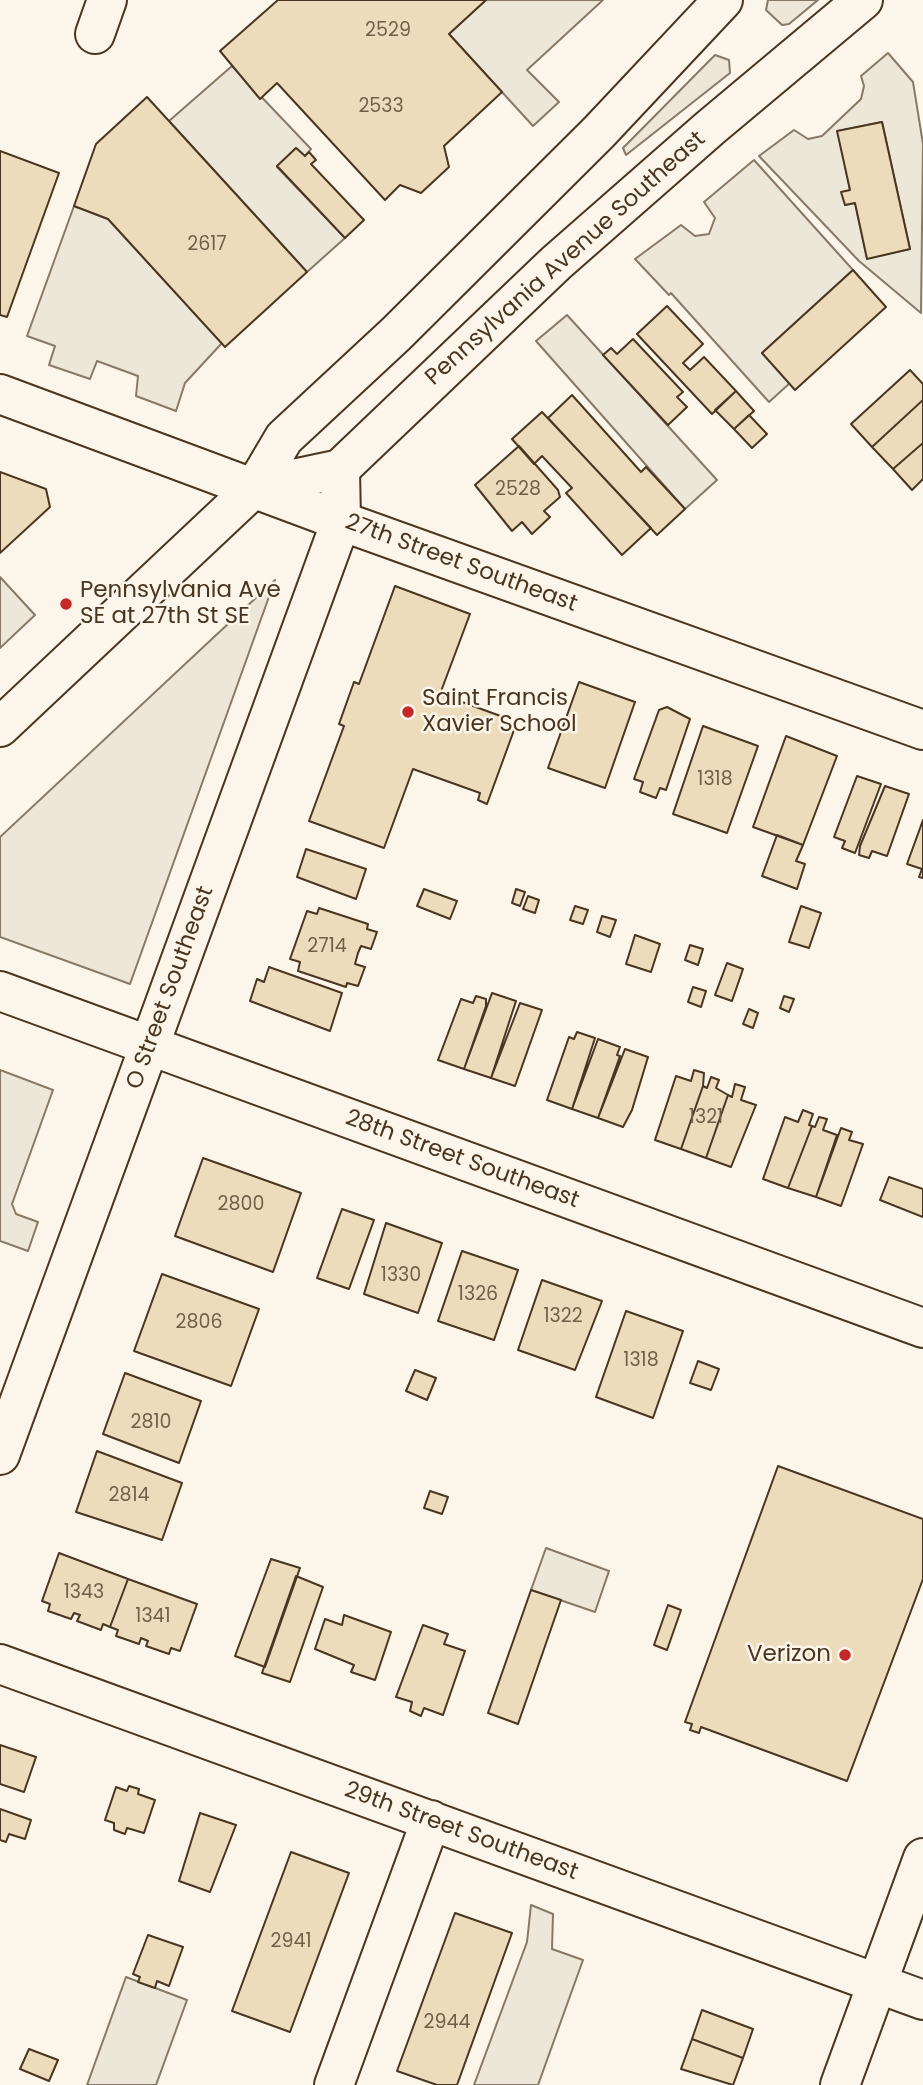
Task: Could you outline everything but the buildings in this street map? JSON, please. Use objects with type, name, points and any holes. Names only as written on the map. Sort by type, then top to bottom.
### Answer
[{"type":"main road","points":[[0,727],[255,487],[284,438],[396,334],[599,132],[723,0]]},
{"type":"main road","name":"Pennsylvania Avenue Southeast","points":[[340,469],[556,263],[710,128],[863,0]]},
{"type":"main road","name":"27th Street Southeast","points":[[0,394],[341,521],[923,730]]},
{"type":"main road","points":[[255,487],[340,469],[341,521]]},
{"type":"main road","name":"O Street Southeast","points":[[0,1455],[341,521]]},
{"type":"main road","name":"28th Street Southeast","points":[[0,991],[923,1328]]},
{"type":"main road","name":"29th Street Southeast","points":[[0,1664],[923,2000]]},
{"type":"main road","points":[[334,2085],[431,1820]]},
{"type":"main road","points":[[840,2085],[923,1858]]},
{"type":"shaded area","points":[[486,0],[603,0],[527,70],[559,102],[533,126],[449,34]]},
{"type":"shaded area","points":[[768,0],[818,0],[789,24],[782,25],[766,10]]},
{"type":"shaded area","points":[[888,53],[913,82],[923,144],[921,313],[859,261],[759,156],[794,130],[808,139],[822,136],[861,99],[864,86],[861,76]],"holes":[[[882,122],[910,249],[867,258],[855,203],[845,205],[850,190],[838,131]]]},
{"type":"shaded area","points":[[715,55],[729,60],[730,73],[626,155],[623,148]]},
{"type":"shaded area","points":[[232,66],[311,149],[305,156],[296,148],[277,167],[345,238],[307,272],[169,121]]},
{"type":"shaded area","points":[[754,160],[853,270],[762,353],[790,383],[769,402],[671,293],[669,295],[635,259],[681,225],[695,236],[709,234],[715,218],[704,202]]},
{"type":"shaded area","points":[[74,206],[108,219],[222,343],[185,383],[176,411],[136,396],[138,376],[97,361],[90,379],[49,365],[55,346],[27,336]]},
{"type":"shaded area","points":[[567,315],[717,480],[685,509],[536,341]]},
{"type":"shaded area","points":[[0,577],[35,615],[0,648]]},
{"type":"shaded area","points":[[275,580],[130,984],[0,937],[0,837]]},
{"type":"shaded area","points":[[0,1070],[53,1090],[12,1204],[16,1214],[38,1222],[28,1251],[0,1241]]},
{"type":"shaded area","points":[[546,1548],[609,1571],[595,1612],[531,1590]]},
{"type":"shaded area","points":[[531,1905],[553,1914],[552,1949],[583,1960],[538,2085],[474,2085],[527,1942]]},
{"type":"shaded area","points":[[126,1977],[187,2000],[156,2085],[87,2085]]},
{"type":"place","name":"Pennsylvania Ave SE at 27th St SE","points":[[66,604]]},
{"type":"place","name":"Saint Francis Xavier School","points":[[408,712]]},
{"type":"place","name":"Verizon","points":[[845,1655]]}]
